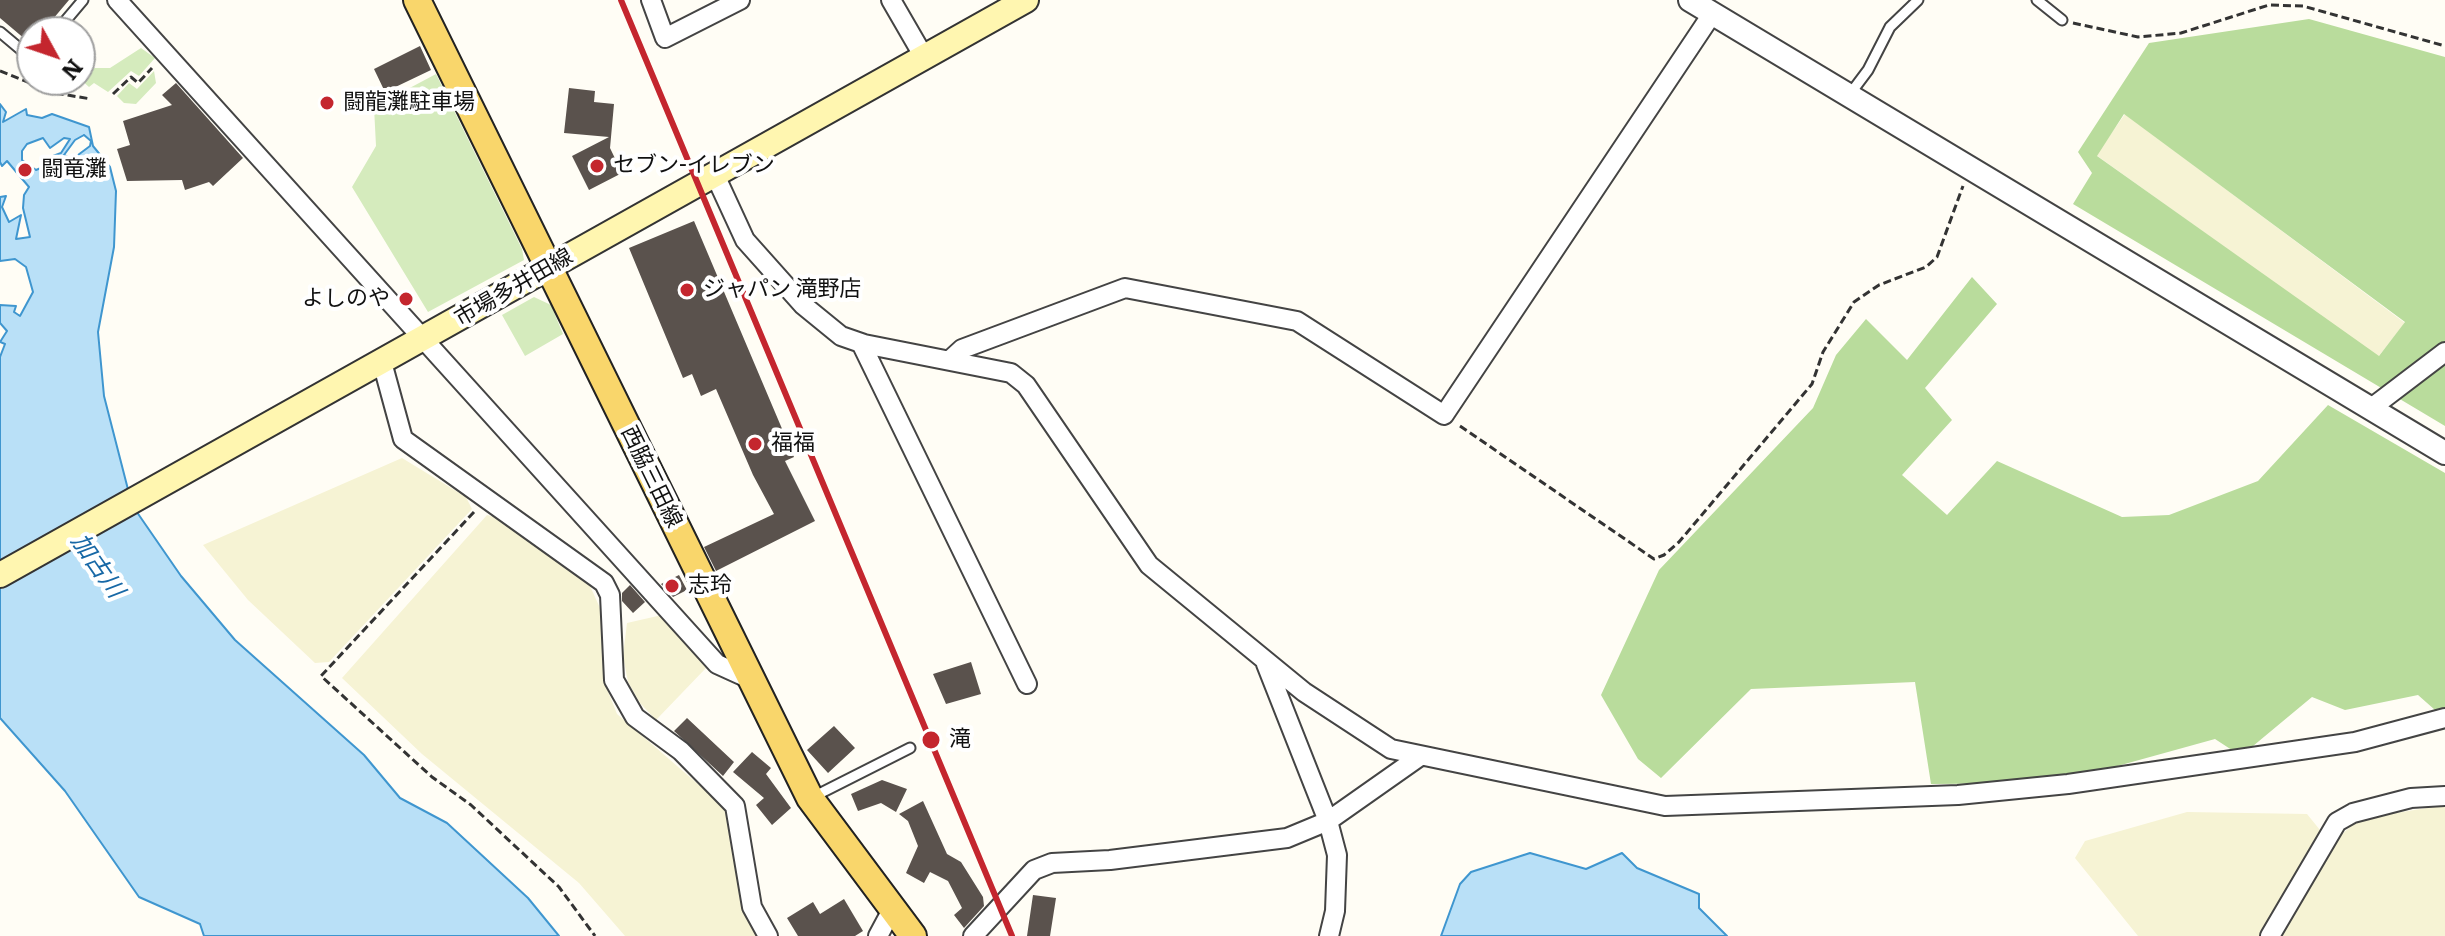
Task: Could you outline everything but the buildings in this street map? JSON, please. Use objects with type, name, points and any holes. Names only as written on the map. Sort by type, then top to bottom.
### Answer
[{"type":"main road","name":"西脇三田線","points":[[417,0],[810,798],[913,936]]},
{"type":"main road","name":"市場多井田線","points":[[0,575],[1026,0]]},
{"type":"street","points":[[117,0],[717,664],[750,679]]},
{"type":"street","points":[[651,0],[665,38],[740,0]]},
{"type":"street","points":[[891,0],[924,57]]},
{"type":"street","points":[[1690,0],[2445,453]]},
{"type":"street","points":[[950,360],[962,349],[1125,288],[1297,321],[1444,415],[1712,14]]},
{"type":"street","points":[[715,175],[745,240],[769,271],[841,336],[861,343],[1011,373],[1026,385],[1149,565],[1265,661],[1391,749],[1665,806],[1927,796],[2068,784],[2340,744],[2445,718]]},
{"type":"street","points":[[861,343],[1027,684]]},
{"type":"street","points":[[2370,409],[2445,352]]},
{"type":"street","points":[[382,362],[403,439],[604,583],[610,595],[614,680],[635,717],[681,751],[735,806],[752,907],[768,936]]},
{"type":"street","points":[[1265,661],[1328,821],[1337,855],[1335,911],[1329,936]]},
{"type":"street","points":[[973,936],[1034,870],[1052,863],[1110,860],[1287,838],[1328,821],[1419,757]]},
{"type":"street","points":[[2270,936],[2337,822],[2353,813],[2411,798],[2445,796]]},
{"type":"street","points":[[878,936],[893,908]]},
{"type":"lane","points":[[70,16],[83,0]]},
{"type":"lane","points":[[1848,97],[1868,70],[1890,27],[1918,0]]},
{"type":"lane","points":[[2037,0],[2062,20]]},
{"type":"lane","points":[[0,32],[16,45]]},
{"type":"lane","points":[[810,798],[910,748]]},
{"type":"path","points":[[2062,20],[2138,37],[2181,33],[2269,5],[2303,6],[2445,46]]},
{"type":"path","points":[[113,94],[131,77],[138,83],[166,54]]},
{"type":"path","points":[[0,71],[55,93],[91,99]]},
{"type":"path","points":[[1444,415],[1654,559],[1664,555],[1679,542],[1812,384],[1823,352],[1854,302],[1879,285],[1926,267],[1937,257],[1969,169]]},
{"type":"path","points":[[488,497],[321,676],[432,777],[471,805],[559,887],[595,936]]},
{"type":"shaded area","points":[[2125,114],[2405,323],[2378,357],[2096,155]]},
{"type":"shaded area","points":[[402,458],[466,497],[472,509],[329,662],[315,663],[248,600],[203,545]]},
{"type":"shaded area","points":[[487,515],[503,519],[590,586],[600,608],[605,684],[617,714],[729,811],[743,910],[757,936],[625,936],[579,883],[422,754],[342,678]]},
{"type":"shaded area","points":[[662,615],[706,668],[656,720],[640,703],[628,682],[623,656],[627,623]]},
{"type":"shaded area","points":[[2445,805],[2445,936],[2278,936],[2331,844],[2359,819]]},
{"type":"shaded area","points":[[2187,812],[2307,814],[2320,830],[2260,936],[2138,936],[2075,858],[2085,841]]},
{"type":"green space","points":[[2309,19],[2445,57],[2445,426],[2073,204],[2092,173],[2078,152],[2149,43]],"holes":[[[2124,114],[2405,322],[2379,356],[2097,156]]]},
{"type":"green space","points":[[141,48],[155,58],[139,76],[131,71],[108,92],[96,84],[96,68],[110,68]]},
{"type":"green space","points":[[154,71],[156,83],[136,104],[124,103],[117,96],[129,83],[137,89]]},
{"type":"green space","points":[[436,74],[522,249],[524,260],[428,312],[352,187],[376,146],[374,107]]},
{"type":"green space","points":[[1972,277],[1997,304],[1925,388],[1952,420],[1902,475],[1947,515],[1997,461],[2122,517],[2169,515],[2258,481],[2328,405],[2445,473],[2445,707],[2435,710],[2418,695],[2345,710],[2312,697],[2241,756],[2215,739],[2056,783],[1931,784],[1915,682],[1751,689],[1661,778],[1638,759],[1601,695],[1659,570],[1813,408],[1836,355],[1866,319],[1907,360]]},
{"type":"green space","points":[[534,297],[551,305],[563,334],[525,356],[502,315]]},
{"type":"water","name":"加古川","points":[[0,104],[6,112],[3,122],[26,109],[27,115],[42,118],[52,114],[89,127],[93,146],[110,167],[116,191],[114,247],[98,332],[104,396],[132,505],[181,576],[235,640],[364,755],[400,798],[447,823],[528,898],[559,936],[204,936],[200,924],[139,897],[65,791],[0,718],[0,357],[5,344],[0,342],[7,331],[0,323],[0,305],[16,306],[14,312],[20,316],[33,292],[26,267],[15,259],[0,261],[0,197],[6,196],[2,207],[9,222],[21,215],[16,239],[30,237],[23,208],[24,195],[29,187],[7,161],[2,166]],"holes":[[[84,135],[91,141],[90,146],[70,158],[64,155],[75,140]],[[43,138],[50,148],[64,138],[70,139],[61,153],[53,156],[57,163],[54,171],[49,171],[48,165],[36,170],[22,160],[22,151],[27,144]]]},
{"type":"water","points":[[1530,853],[1586,869],[1622,853],[1637,868],[1699,894],[1699,908],[1727,936],[1441,936],[1460,884],[1471,872]]},
{"type":"railway","points":[[621,0],[1012,936]]},
{"type":"place","name":"闘龍灘駐車場","points":[[327,103]]},
{"type":"place","name":"セブン-イレブン","points":[[597,166]]},
{"type":"place","name":"闘竜灘","points":[[25,170]]},
{"type":"place","name":"ジャパン 滝野店","points":[[687,290]]},
{"type":"place","name":"よしのや","points":[[406,299]]},
{"type":"place","name":"福福","points":[[755,444]]},
{"type":"place","name":"志玲","points":[[672,586]]},
{"type":"place","name":"滝","points":[[931,740]]}]
